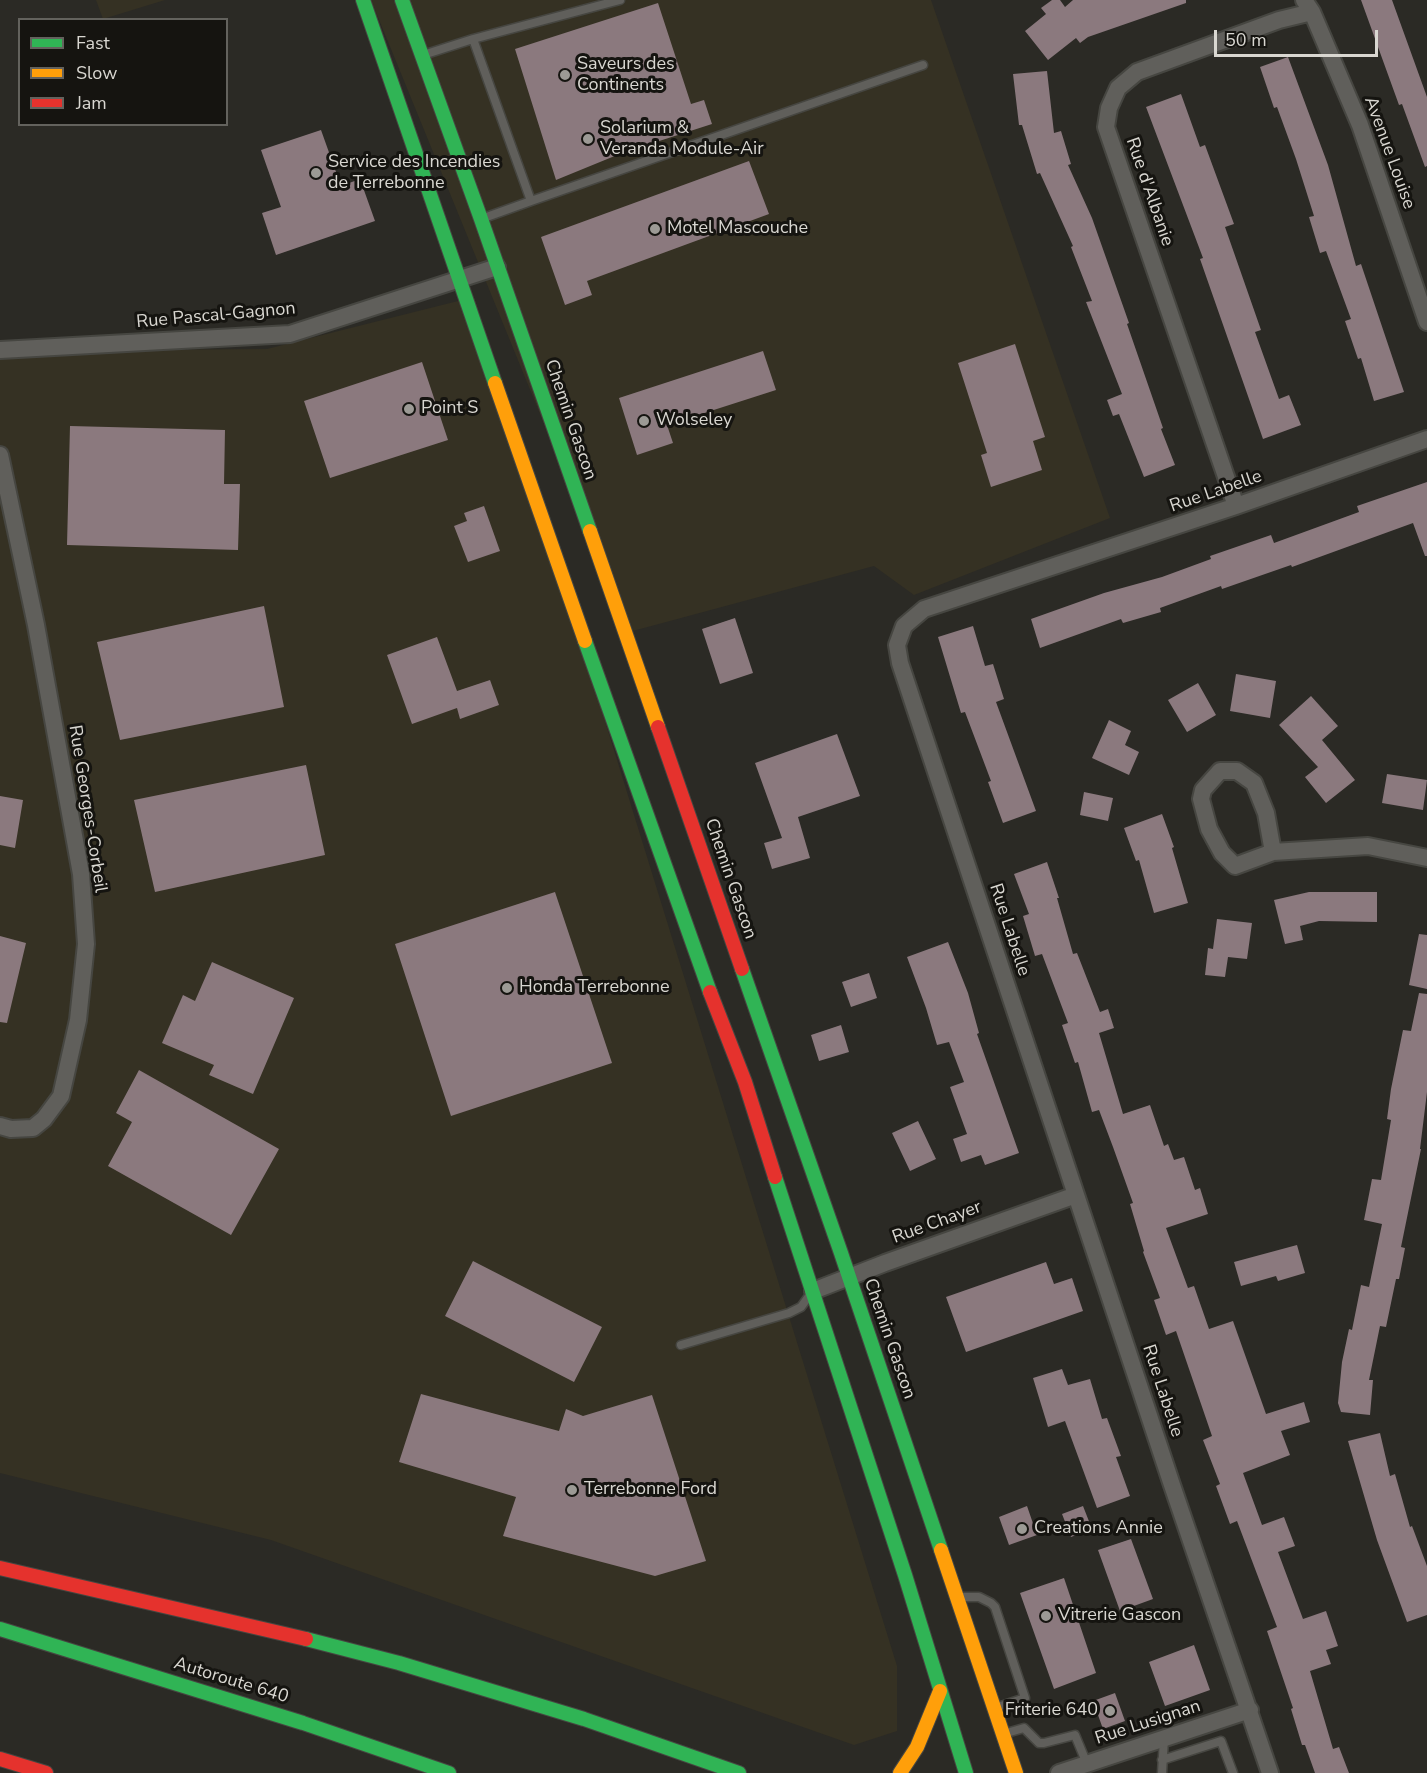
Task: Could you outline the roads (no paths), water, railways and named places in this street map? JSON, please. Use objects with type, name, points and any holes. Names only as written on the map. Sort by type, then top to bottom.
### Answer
[{"type":"main road","points":[[363,0],[689,936],[745,1082],[905,1575],[966,1773]]},
{"type":"main road","name":"Chemin Gascon","points":[[402,0],[481,219],[849,1278],[1016,1773]]},
{"type":"main road","points":[[0,1568],[389,1660],[584,1719],[739,1773]]},
{"type":"main road","name":"Autoroute 640","points":[[0,1629],[303,1723],[449,1773]]},
{"type":"main road","points":[[900,1773],[917,1747],[940,1691]]},
{"type":"main road","points":[[0,1759],[46,1773]]},
{"type":"street","name":"Avenue Louise","points":[[1308,6],[1360,124],[1427,322]]},
{"type":"street","name":"Rue d'Albanie","points":[[1236,506],[1106,127],[1109,108],[1118,88],[1137,72],[1279,20],[1308,6]]},
{"type":"street","name":"Rue Pascal-Gagnon","points":[[0,350],[290,334],[497,267]]},
{"type":"street","name":"Rue Labelle","points":[[1270,1773],[900,663],[897,645],[904,626],[924,609],[1236,506],[1427,439]]},
{"type":"street","name":"Rue Georges-Corbeil","points":[[0,455],[36,625],[77,851],[86,944],[78,1020],[61,1096],[44,1119],[33,1128],[10,1129],[0,1126]]},
{"type":"street","points":[[1273,852],[1266,813],[1254,783],[1237,771],[1220,771],[1203,790],[1201,799],[1209,829],[1222,853],[1235,866],[1273,852],[1368,846],[1427,858]]},
{"type":"street","name":"Rue Chayer","points":[[813,1291],[1076,1195]]},
{"type":"street","name":"Rue Lusignan","points":[[1059,1773],[1250,1710]]},
{"type":"lane","points":[[422,55],[620,0]]},
{"type":"lane","points":[[474,39],[531,201]]},
{"type":"lane","points":[[481,219],[923,65]]},
{"type":"lane","points":[[681,1345],[789,1313],[801,1306],[813,1291]]},
{"type":"lane","points":[[956,1598],[979,1597],[995,1607],[1025,1698],[994,1709]]},
{"type":"lane","points":[[1215,1722],[1233,1773]]},
{"type":"lane","points":[[1003,1734],[1024,1728],[1039,1743],[1075,1735],[1087,1764]]},
{"type":"lane","points":[[1162,1773],[1164,1738]]},
{"type":"lane","points":[[1162,1760],[1221,1741]]},
{"type":"place","name":"Saveurs des Continents","points":[[565,75]]},
{"type":"place","name":"Solarium & Veranda Module-Air","points":[[588,139]]},
{"type":"place","name":"Service des Incendies de Terrebonne","points":[[316,173]]},
{"type":"place","name":"Motel Mascouche","points":[[655,229]]},
{"type":"place","name":"Point S","points":[[409,409]]},
{"type":"place","name":"Wolseley","points":[[644,421]]},
{"type":"place","name":"Honda Terrebonne","points":[[507,988]]},
{"type":"place","name":"Terrebonne Ford","points":[[572,1490]]},
{"type":"place","name":"Creations Annie","points":[[1022,1529]]},
{"type":"place","name":"Vitrerie Gascon","points":[[1046,1616]]},
{"type":"place","name":"Friterie 640","points":[[1110,1711]]}]
